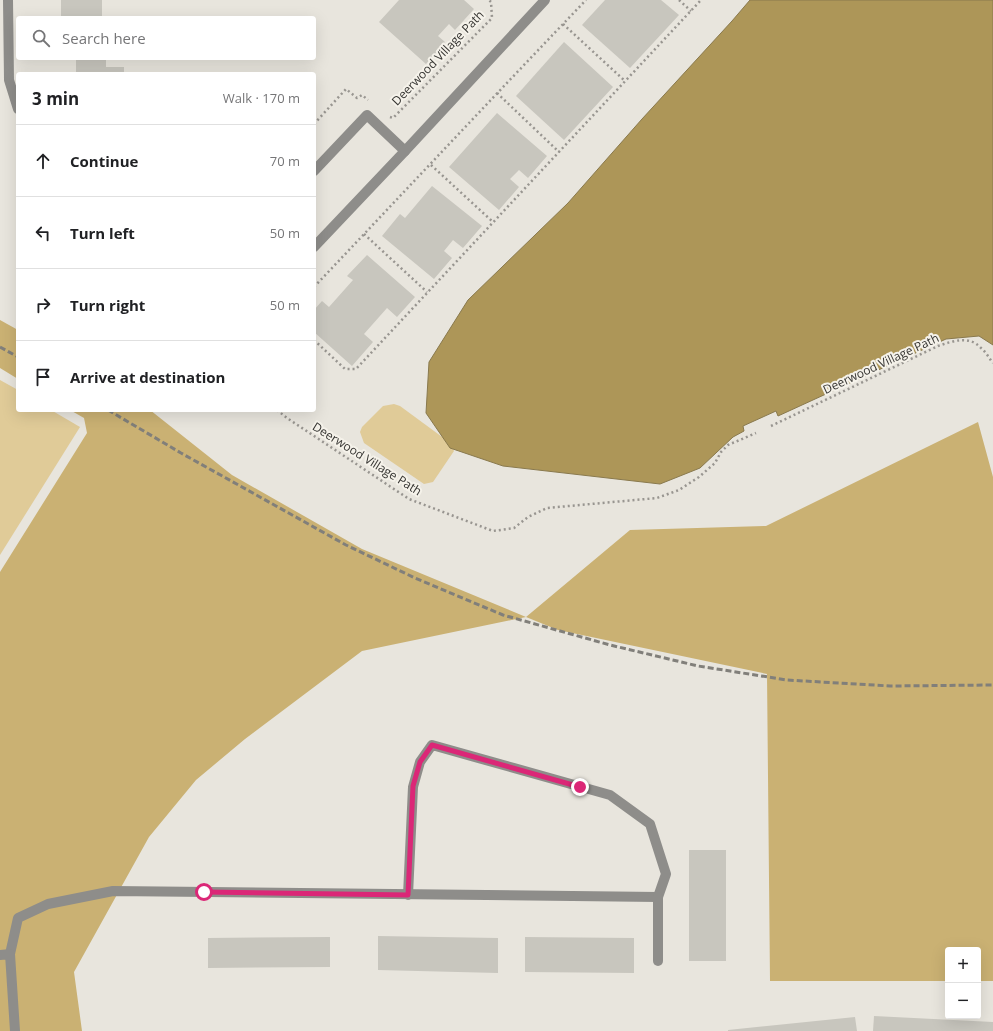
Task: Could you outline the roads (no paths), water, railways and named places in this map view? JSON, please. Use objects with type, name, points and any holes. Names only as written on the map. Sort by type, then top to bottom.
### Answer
[{"type":"street","points":[[8,0],[9,80],[16,103]]},
{"type":"street","points":[[316,245],[405,151],[540,2]]},
{"type":"street","points":[[316,169],[367,115],[405,151]]},
{"type":"street","points":[[408,895],[413,786],[420,762],[432,745],[610,795],[650,824],[666,874],[658,897],[658,961]]},
{"type":"street","points":[[15,1031],[5,954],[18,918],[48,904],[113,891],[658,897]]},
{"type":"railway","points":[[0,347],[16,356]]},
{"type":"railway","points":[[111,412],[181,453],[346,545],[415,578],[503,615],[610,645],[698,666],[787,680],[890,686],[993,685]]}]
